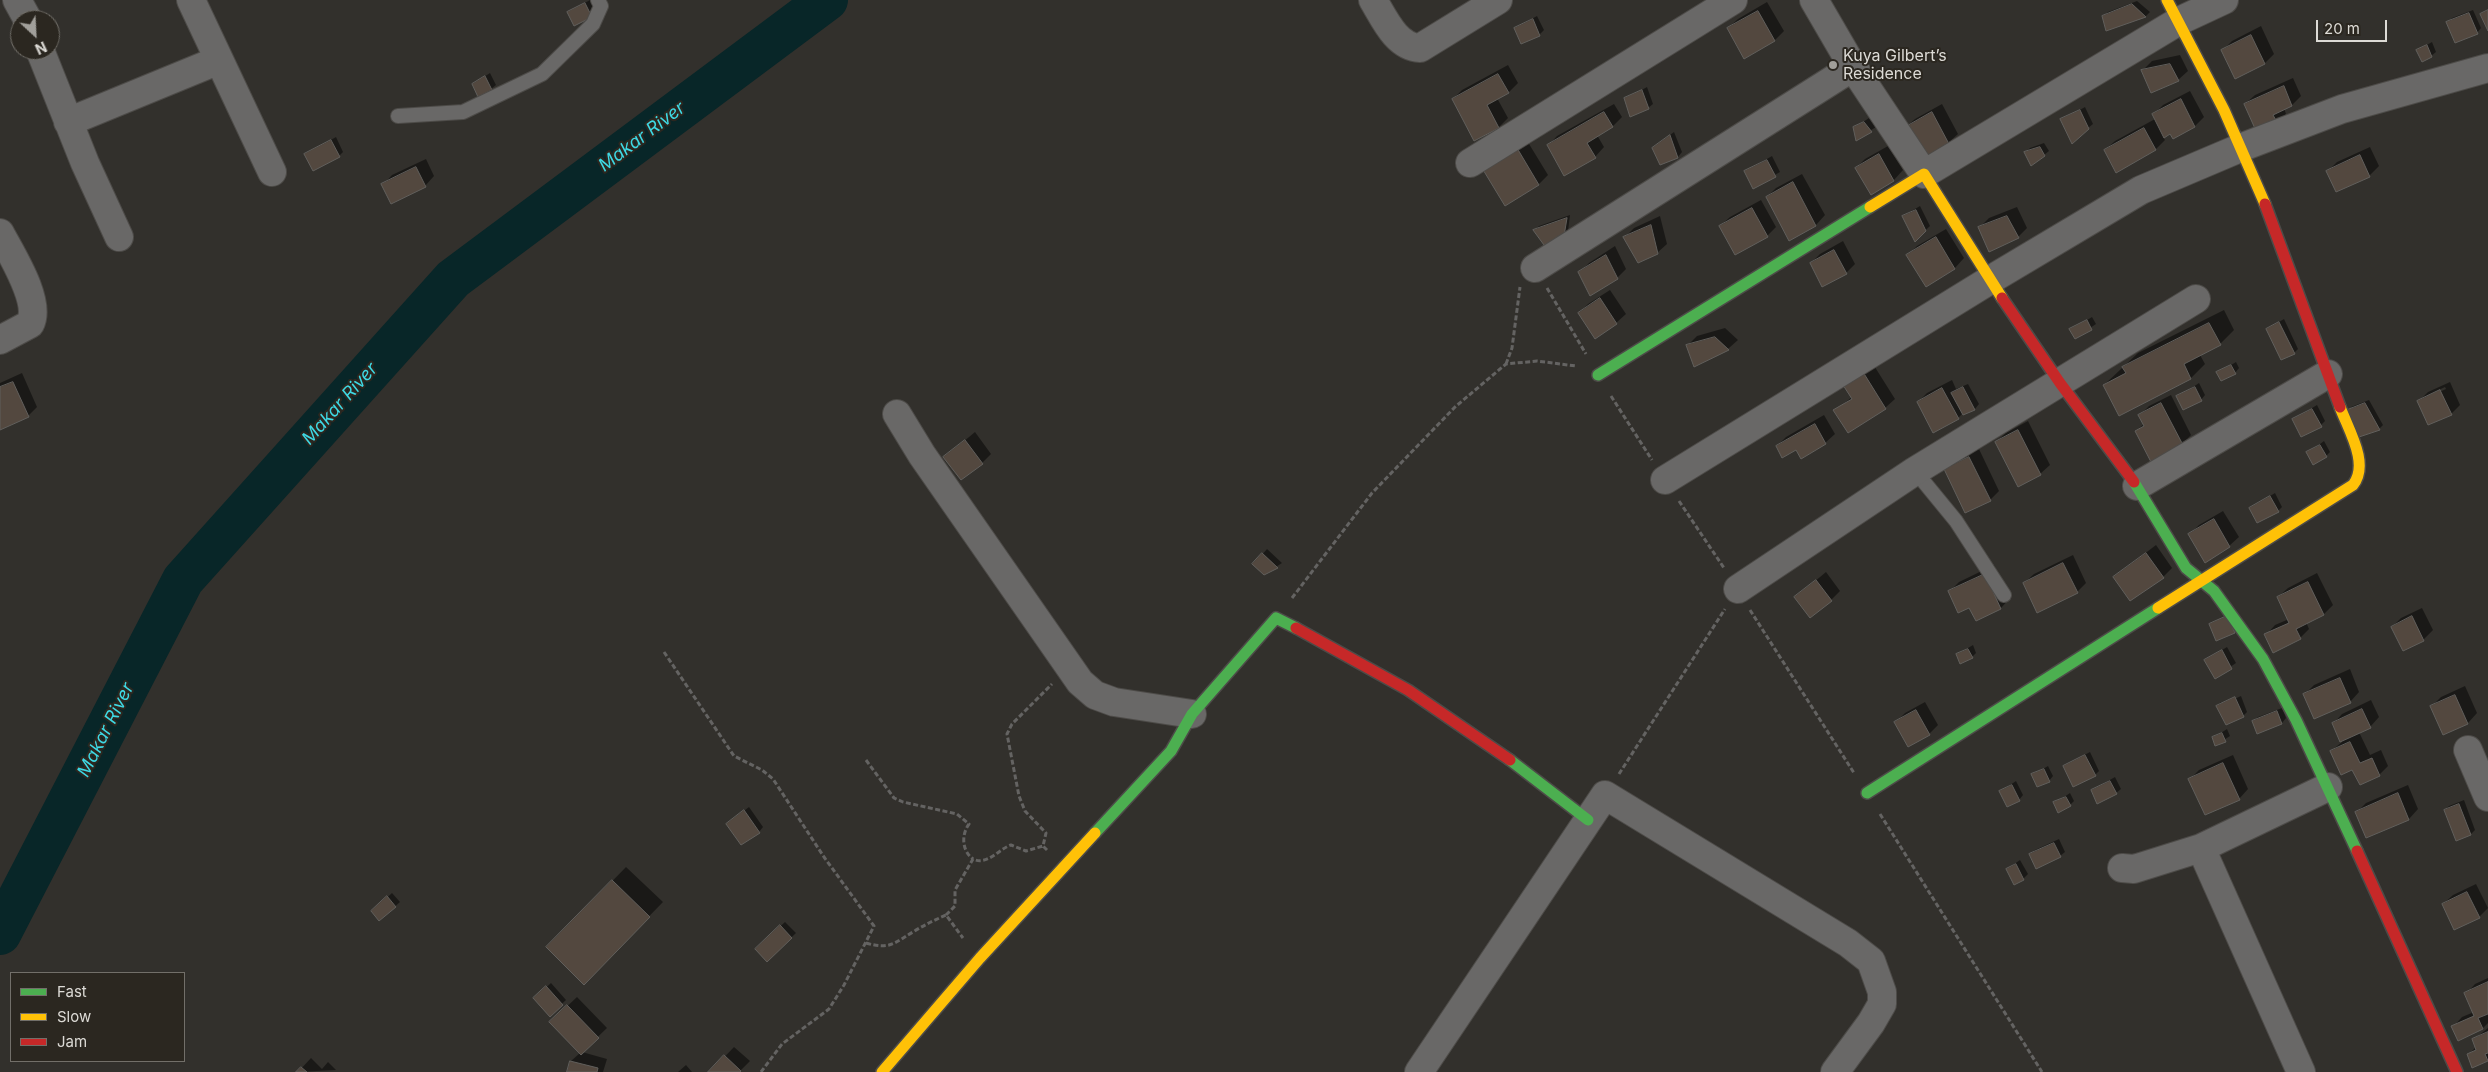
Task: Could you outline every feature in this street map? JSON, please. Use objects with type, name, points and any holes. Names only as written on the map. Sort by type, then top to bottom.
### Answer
[{"type":"street","points":[[190,0],[272,172]]},
{"type":"street","points":[[1373,0],[1404,44],[1420,48],[1498,0]]},
{"type":"street","points":[[1470,163],[1733,0]]},
{"type":"street","points":[[1814,0],[1853,67],[1924,174],[1990,280],[2060,383],[2137,486],[2186,568],[2201,580],[2225,605],[2263,660],[2296,720],[2328,787],[2457,1072]]},
{"type":"street","points":[[1598,375],[1924,174],[2173,10],[2224,0]]},
{"type":"street","points":[[1867,793],[2353,485],[2359,478],[2361,471],[2360,461],[2240,148],[2173,10]]},
{"type":"street","points":[[44,60],[68,122],[119,237]]},
{"type":"street","points":[[68,122],[219,60]]},
{"type":"street","points":[[1536,268],[1853,67]]},
{"type":"street","points":[[1665,480],[1990,280],[2141,190],[2240,148],[2342,109],[2488,68]]},
{"type":"street","points":[[0,233],[29,292],[33,303],[33,313],[30,324],[0,340]]},
{"type":"street","points":[[1738,589],[1915,471],[2196,299]]},
{"type":"street","points":[[2137,486],[2328,374]]},
{"type":"street","points":[[897,414],[922,455],[1070,669],[1095,695],[1114,702],[1192,714]]},
{"type":"street","points":[[882,1072],[980,958],[1171,751],[1192,714],[1276,618],[1322,641],[1424,700],[1486,742],[1588,820]]},
{"type":"street","points":[[2468,750],[2488,797]]},
{"type":"street","points":[[2122,868],[2134,869],[2201,848],[2328,787]]},
{"type":"street","points":[[1419,1072],[1605,796],[1848,943],[1871,961],[1882,992],[1882,1004],[1871,1024],[1835,1072]]},
{"type":"street","points":[[2201,848],[2300,1072]]},
{"type":"lane","points":[[398,116],[463,112],[542,74],[592,24],[602,6],[598,0]]},
{"type":"lane","points":[[1915,471],[1956,521],[2004,595]]},
{"type":"path","points":[[1276,618],[1372,494],[1455,407],[1506,364],[1512,348],[1518,290],[1536,268],[1598,375],[1738,589],[1788,672],[1867,793],[2042,1072]]},
{"type":"path","points":[[1506,364],[1537,361],[1564,364],[1598,375]]},
{"type":"path","points":[[1605,796],[1738,589]]},
{"type":"path","points":[[664,652],[734,756],[762,770],[773,779],[824,858],[874,926],[829,1009],[782,1044],[760,1072]]},
{"type":"path","points":[[1043,846],[1046,833],[1025,811],[1019,796],[1007,734],[1012,724],[1070,669]]},
{"type":"path","points":[[866,760],[894,798],[903,802],[957,814],[969,824],[963,836],[966,852],[977,861],[986,860],[1011,845],[1026,851],[1043,846]]},
{"type":"path","points":[[1043,846],[1066,865]]},
{"type":"path","points":[[866,943],[880,947],[893,945],[923,926],[946,915],[955,906],[955,890],[973,859]]},
{"type":"path","points":[[946,915],[956,931],[980,958]]},
{"type":"building","points":[[585,3],[592,17],[574,26],[567,12]]},
{"type":"building","points":[[2132,4],[2146,17],[2106,31],[2102,16]]},
{"type":"building","points":[[2488,10],[2488,31],[2480,14]]},
{"type":"building","points":[[1758,11],[1775,41],[1744,59],[1727,28]]},
{"type":"building","points":[[2469,13],[2478,34],[2455,43],[2446,22]]},
{"type":"building","points":[[1533,19],[1540,36],[1521,44],[1514,28]]},
{"type":"building","points":[[2251,35],[2265,64],[2235,79],[2221,50]]},
{"type":"building","points":[[2427,45],[2432,57],[2422,62],[2416,50]]},
{"type":"building","points":[[2170,64],[2179,81],[2151,93],[2141,70]]},
{"type":"building","points":[[1498,74],[1509,93],[1487,105],[1499,128],[1474,141],[1452,99]]},
{"type":"building","points":[[485,76],[492,90],[478,97],[472,84]]},
{"type":"building","points":[[2284,86],[2292,106],[2273,115],[2278,124],[2257,133],[2244,104]]},
{"type":"building","points":[[1642,90],[1649,109],[1630,117],[1624,98]]},
{"type":"building","points":[[2181,99],[2195,127],[2173,139],[2170,134],[2164,138],[2152,114]]},
{"type":"building","points":[[2080,110],[2089,129],[2072,144],[2060,119]]},
{"type":"building","points":[[1604,112],[1613,127],[1587,143],[1596,158],[1564,176],[1547,145]]},
{"type":"building","points":[[1932,112],[1949,144],[1921,160],[1904,128]]},
{"type":"building","points":[[1864,122],[1872,132],[1856,141],[1853,127]]},
{"type":"building","points":[[2144,128],[2156,150],[2116,173],[2104,150]]},
{"type":"building","points":[[1670,135],[1678,158],[1660,165],[1652,148]]},
{"type":"building","points":[[331,140],[340,157],[313,171],[304,154]]},
{"type":"building","points":[[2040,147],[2045,156],[2031,166],[2024,152]]},
{"type":"building","points":[[1517,148],[1539,185],[1505,206],[1482,168]]},
{"type":"building","points":[[1879,154],[1894,181],[1871,195],[1855,168]]},
{"type":"building","points":[[2360,155],[2370,177],[2336,192],[2326,171]]},
{"type":"building","points":[[1767,160],[1776,177],[1753,189],[1744,171]]},
{"type":"building","points":[[416,167],[426,187],[391,204],[381,184]]},
{"type":"building","points":[[1793,182],[1816,226],[1789,241],[1766,197]]},
{"type":"building","points":[[1752,208],[1768,237],[1735,255],[1719,226]]},
{"type":"building","points":[[1916,210],[1926,231],[1915,242],[1902,216]]},
{"type":"building","points":[[2007,216],[2019,238],[1989,252],[1978,227]]},
{"type":"building","points":[[1567,218],[1564,236],[1544,245],[1533,230]]},
{"type":"building","points":[[1651,225],[1658,254],[1638,263],[1623,237]]},
{"type":"building","points":[[1936,237],[1955,269],[1926,287],[1906,255]]},
{"type":"building","points":[[1834,250],[1847,274],[1822,287],[1810,263]]},
{"type":"building","points":[[1606,255],[1618,279],[1590,296],[1578,272]]},
{"type":"building","points":[[1600,298],[1617,324],[1595,339],[1578,313]]},
{"type":"building","points":[[2087,320],[2092,330],[2075,339],[2069,329]]},
{"type":"building","points":[[2279,322],[2295,354],[2281,360],[2266,329]]},
{"type":"building","points":[[2209,323],[2221,345],[2184,364],[2191,379],[2119,416],[2103,385],[2126,373],[2122,367]]},
{"type":"building","points":[[1715,337],[1729,350],[1694,367],[1686,345]]},
{"type":"building","points":[[2231,365],[2236,374],[2221,381],[2216,372]]},
{"type":"building","points":[[1863,372],[1886,409],[1848,433],[1833,410],[1852,399],[1843,385]]},
{"type":"building","points":[[13,382],[29,417],[0,430],[0,387]]},
{"type":"building","points":[[1963,387],[1975,410],[1963,415],[1951,393]]},
{"type":"building","points":[[2195,387],[2202,401],[2183,410],[2176,396]]},
{"type":"building","points":[[1942,388],[1959,419],[1933,433],[1917,402]]},
{"type":"building","points":[[2440,390],[2452,415],[2428,425],[2417,401]]},
{"type":"building","points":[[2161,403],[2183,445],[2151,462],[2135,431],[2144,426],[2138,415]]},
{"type":"building","points":[[2365,403],[2380,430],[2359,437],[2345,411]]},
{"type":"building","points":[[2312,409],[2322,427],[2301,437],[2292,419]]},
{"type":"building","points":[[1815,424],[1826,444],[1801,459],[1796,450],[1782,458],[1776,446]]},
{"type":"building","points":[[2018,430],[2041,475],[2018,487],[1995,442]]},
{"type":"building","points":[[965,440],[983,464],[961,480],[943,457]]},
{"type":"building","points":[[2320,445],[2327,457],[2313,465],[2306,452]]},
{"type":"building","points":[[1969,457],[1991,501],[1965,513],[1944,469]]},
{"type":"building","points":[[2270,496],[2279,512],[2257,523],[2249,508]]},
{"type":"building","points":[[2214,519],[2230,547],[2205,563],[2188,534]]},
{"type":"building","points":[[1262,553],[1278,568],[1264,575],[1252,564]]},
{"type":"building","points":[[2146,553],[2164,578],[2130,601],[2113,577]]},
{"type":"building","points":[[2063,563],[2078,593],[2037,613],[2023,583]]},
{"type":"building","points":[[1985,574],[2001,609],[1976,621],[1969,608],[1958,613],[1948,591]]},
{"type":"building","points":[[1816,580],[1832,601],[1810,618],[1794,597]]},
{"type":"building","points":[[2308,582],[2324,615],[2296,629],[2301,639],[2273,653],[2264,634],[2289,623],[2277,597]]},
{"type":"building","points":[[2227,616],[2235,633],[2216,641],[2209,624]]},
{"type":"building","points":[[2412,616],[2424,641],[2403,651],[2391,627]]},
{"type":"building","points":[[1968,649],[1973,658],[1960,664],[1956,654]]},
{"type":"building","points":[[2222,650],[2232,669],[2215,679],[2204,660]]},
{"type":"building","points":[[2340,678],[2351,703],[2314,719],[2303,694]]},
{"type":"building","points":[[2455,695],[2468,724],[2443,735],[2430,706]]},
{"type":"building","points":[[2235,697],[2244,717],[2226,725],[2216,706]]},
{"type":"building","points":[[2362,709],[2371,728],[2340,742],[2332,723]]},
{"type":"building","points":[[1916,710],[1930,735],[1908,747],[1894,722]]},
{"type":"building","points":[[2277,711],[2282,724],[2257,734],[2252,721]]},
{"type":"building","points":[[2222,733],[2226,742],[2215,746],[2212,737]]},
{"type":"building","points":[[2350,742],[2360,763],[2372,758],[2380,776],[2360,785],[2352,770],[2341,775],[2330,751]]},
{"type":"building","points":[[2085,755],[2096,776],[2073,787],[2063,766]]},
{"type":"building","points":[[2223,763],[2240,800],[2205,815],[2188,779]]},
{"type":"building","points":[[2044,769],[2050,782],[2037,787],[2031,774]]},
{"type":"building","points":[[2110,781],[2117,794],[2097,804],[2091,790]]},
{"type":"building","points":[[2012,785],[2020,801],[2007,807],[1999,791]]},
{"type":"building","points":[[2398,793],[2409,820],[2366,838],[2355,812]]},
{"type":"building","points":[[2066,797],[2071,806],[2058,813],[2053,802]]},
{"type":"building","points":[[2459,804],[2471,835],[2456,841],[2444,810]]},
{"type":"building","points":[[744,810],[760,833],[741,845],[726,824]]},
{"type":"building","points":[[2054,843],[2061,857],[2036,869],[2029,854]]},
{"type":"building","points":[[2016,864],[2024,880],[2014,885],[2006,869]]},
{"type":"building","points":[[612,880],[650,917],[584,985],[546,947]]},
{"type":"building","points":[[2467,892],[2480,918],[2454,930],[2442,904]]},
{"type":"building","points":[[387,896],[396,907],[379,921],[371,911]]},
{"type":"building","points":[[780,925],[792,938],[767,962],[755,949]]},
{"type":"building","points":[[2488,982],[2488,1014],[2478,1018],[2483,1029],[2458,1041],[2451,1026],[2474,1016],[2464,993]]},
{"type":"building","points":[[546,986],[563,1005],[550,1017],[533,998]]},
{"type":"building","points":[[567,1005],[599,1038],[581,1055],[549,1022]]},
{"type":"building","points":[[2488,1032],[2488,1053],[2485,1054],[2488,1061],[2472,1068],[2467,1054],[2476,1050],[2472,1039]]},
{"type":"building","points":[[724,1055],[741,1071],[708,1072]]},
{"type":"building","points":[[570,1061],[598,1068],[597,1072],[567,1072]]},
{"type":"building","points":[[301,1067],[307,1072],[296,1072]]},
{"type":"waterway","name":"Makar River","points":[[0,934],[183,580],[453,279],[827,0]]},
{"type":"traffic: fast","points":[[1598,375],[1870,207]]},
{"type":"traffic: fast","points":[[2134,482],[2186,568],[2214,591],[2263,659],[2296,720],[2357,851]]},
{"type":"traffic: fast","points":[[1867,793],[2158,608]]},
{"type":"traffic: fast","points":[[1095,833],[1171,751],[1192,714],[1276,618],[1296,628]]},
{"type":"traffic: fast","points":[[1510,760],[1588,820]]},
{"type":"traffic: slow","points":[[2167,0],[2224,110],[2265,204]]},
{"type":"traffic: slow","points":[[1870,207],[1924,174],[2002,298]]},
{"type":"traffic: slow","points":[[2158,608],[2353,485],[2358,477],[2358,457],[2356,446],[2340,407]]},
{"type":"traffic: slow","points":[[882,1072],[980,958],[1095,833]]},
{"type":"traffic: jam","points":[[2265,204],[2340,407]]},
{"type":"traffic: jam","points":[[2002,298],[2060,383],[2134,482]]},
{"type":"traffic: jam","points":[[1296,628],[1408,690],[1510,760]]},
{"type":"traffic: jam","points":[[2357,851],[2457,1072]]},
{"type":"place","name":"Kuya Gilbert’s Residence","points":[[1833,65]]}]
